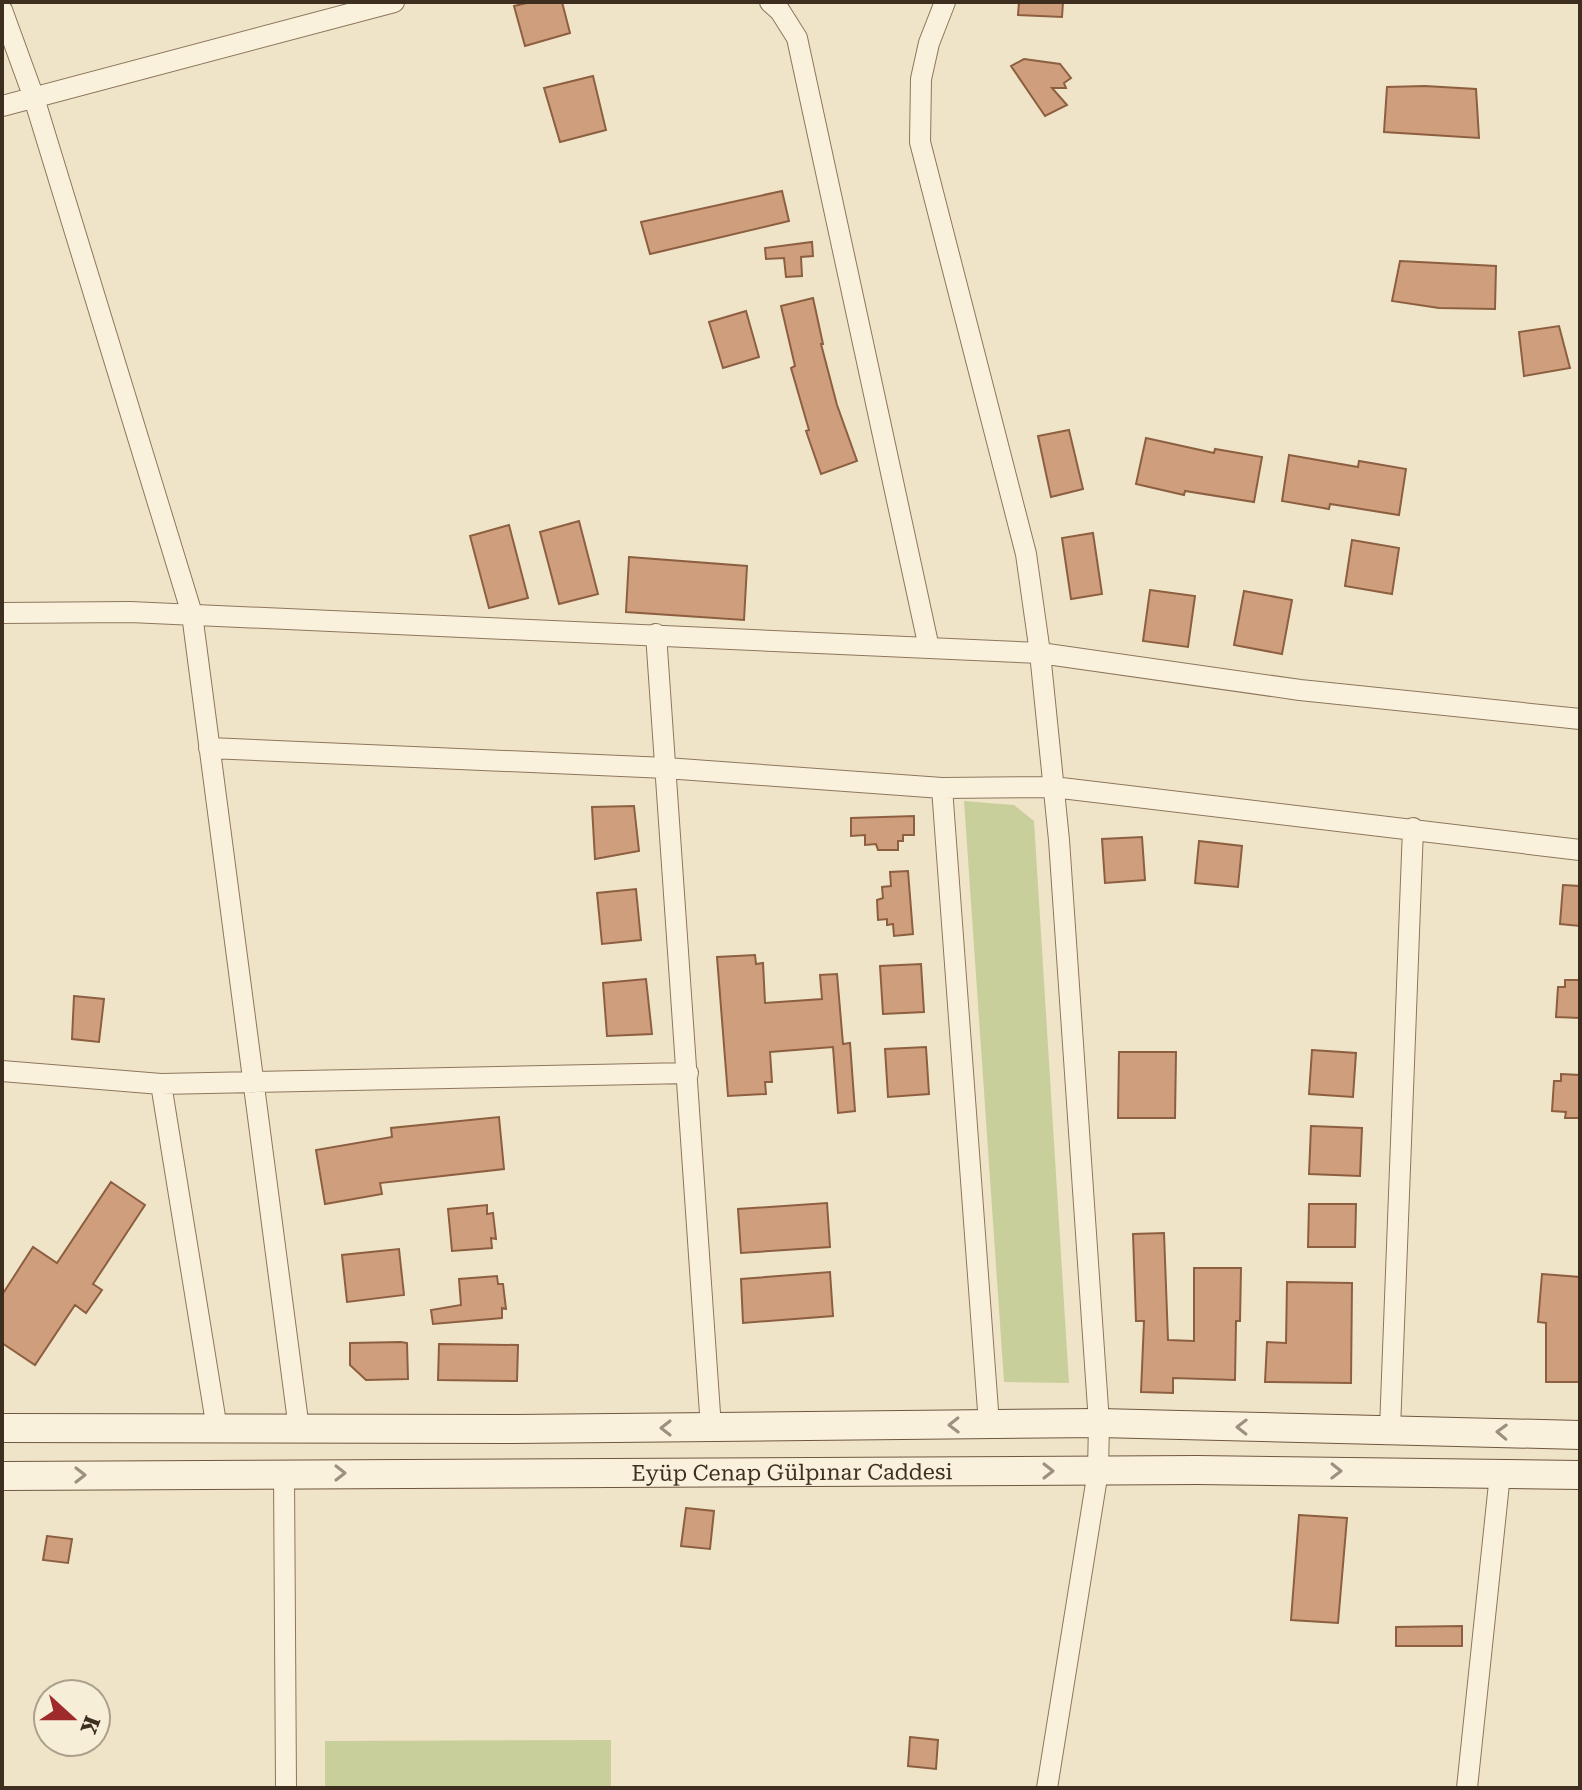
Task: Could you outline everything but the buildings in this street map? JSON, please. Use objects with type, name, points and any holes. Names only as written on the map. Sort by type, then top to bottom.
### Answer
[{"type":"main road","points":[[2,1428],[711,1428],[1099,1423],[1580,1435]]},
{"type":"main road","name":"Eyüp Cenap Gülpınar Caddesi","points":[[2,1476],[1098,1471],[1580,1475]]},
{"type":"street","points":[[2,106],[394,2]]},
{"type":"street","points":[[770,2],[780,11],[797,38],[929,648]]},
{"type":"street","points":[[945,2],[929,43],[921,79],[920,142],[1026,554],[1040,653],[1059,840],[1099,1423],[1098,1471],[1047,1788]]},
{"type":"street","points":[[2,10],[34,98],[192,614],[299,1429]]},
{"type":"street","points":[[2,613],[192,614],[1040,653],[1300,690],[1580,719]]},
{"type":"street","points":[[656,634],[711,1428]]},
{"type":"street","points":[[209,748],[666,768],[942,788],[1053,787],[1580,850]]},
{"type":"street","points":[[942,788],[989,1424]]},
{"type":"street","points":[[1390,1429],[1413,828]]},
{"type":"street","points":[[2,1071],[161,1084],[688,1073]]},
{"type":"street","points":[[161,1084],[217,1429]]},
{"type":"street","points":[[284,1474],[286,1788]]},
{"type":"street","points":[[1467,1788],[1500,1474]]},
{"type":"green space","points":[[964,801],[1014,805],[1034,821],[1069,1383],[1004,1382]]},
{"type":"green space","points":[[611,1740],[611,1788],[325,1788],[325,1741]]}]
